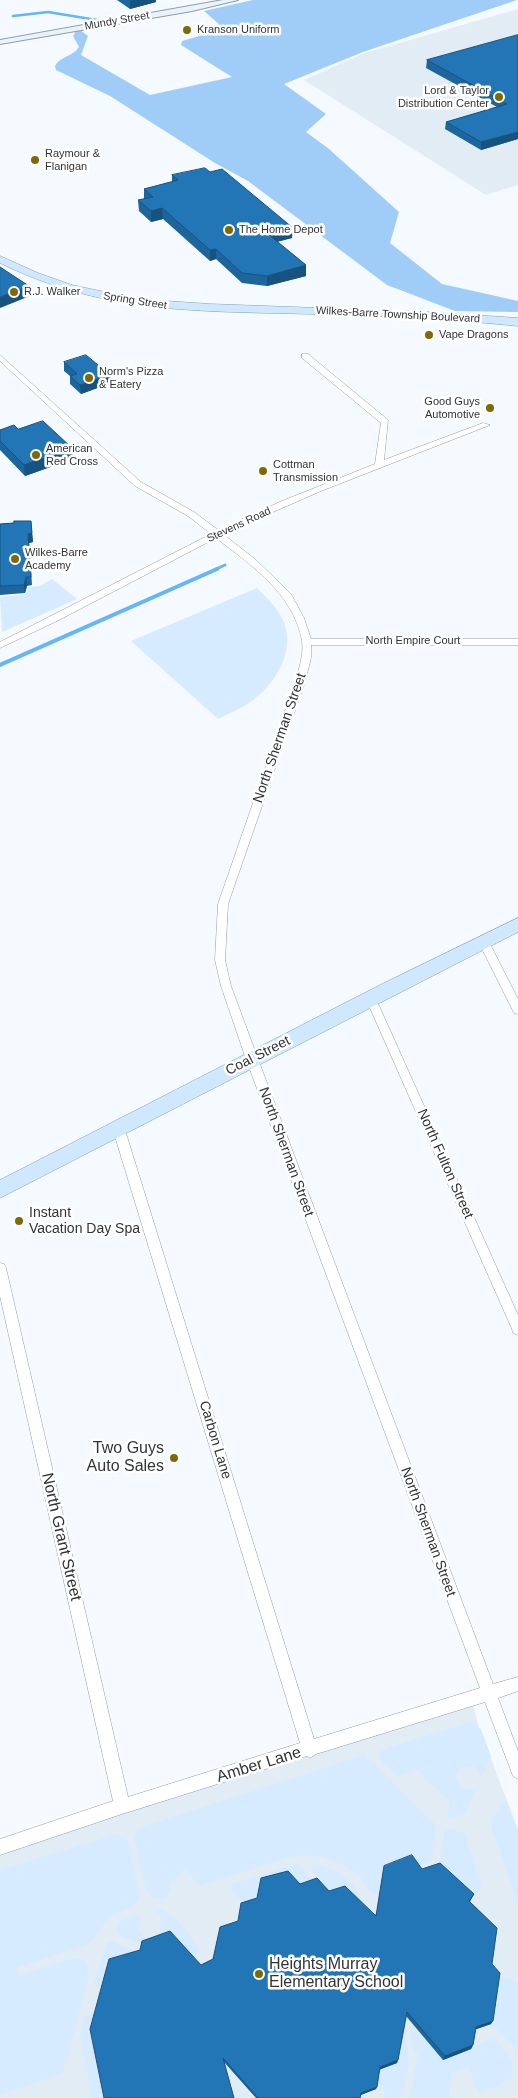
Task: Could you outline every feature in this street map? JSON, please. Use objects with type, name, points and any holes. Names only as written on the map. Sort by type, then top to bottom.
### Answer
[{"type":"main road","name":"Mundy Street","points":[[0,42],[234,0]]},
{"type":"main road","name":"Spring Street","points":[[0,259],[39,278],[65,287],[116,299],[173,307],[278,310]]},
{"type":"main road","name":"Wilkes-Barre Township Boulevard","points":[[278,310],[469,317],[518,322]]},
{"type":"main road","name":"Coal Street","points":[[0,1190],[518,924]]},
{"type":"street","points":[[305,356],[385,422],[379,464]]},
{"type":"street","name":"North Sherman Street","points":[[0,357],[138,484],[192,514],[254,562],[288,596],[300,618],[307,642],[306,658],[300,682],[223,904],[220,960],[226,986],[252,1059],[518,1771]]},
{"type":"street","name":"Stevens Road","points":[[0,644],[49,622],[218,533],[379,464],[486,425]]},
{"type":"street","name":"North Empire Court","points":[[307,642],[518,642]]},
{"type":"street","points":[[483,941],[518,1010]]},
{"type":"street","name":"North Fulton Street","points":[[371,999],[518,1329]]},
{"type":"street","name":"Carbon Lane","points":[[119,1130],[310,1750]]},
{"type":"street","name":"North Grant Street","points":[[0,1268],[122,1806]]},
{"type":"street","name":"Amber Lane","points":[[0,1847],[122,1806],[310,1750],[518,1684]]},
{"type":"shaded area","points":[[253,0],[517,0],[363,52],[284,84],[326,114],[306,132],[329,149],[399,212],[390,243],[442,284],[518,301],[518,312],[455,311],[387,285],[248,181],[215,163],[110,96],[56,70],[55,66],[57,63],[79,47],[73,36],[76,31],[80,30],[88,36],[81,55],[150,95],[232,77],[181,45],[182,41],[213,32],[221,26],[204,11]]},
{"type":"shaded area","points":[[518,9],[518,185],[486,195],[304,80],[365,53]]},
{"type":"shaded area","points":[[52,579],[77,599],[2,632],[0,597],[26,594],[28,587],[40,586]]},
{"type":"shaded area","points":[[257,588],[274,606],[282,618],[286,630],[286,653],[276,675],[261,693],[244,706],[218,719],[131,641]]},
{"type":"shaded area","name":"Heights Murray Elementary School","points":[[472,1702],[479,1727],[518,1830],[518,2098],[0,2098],[0,1849]]},
{"type":"shaded area","points":[[470,1722],[481,1729],[491,1756],[481,1778],[474,1766],[461,1767],[455,1778],[463,1790],[475,1790],[465,1814],[447,1819],[450,1802],[417,1770],[398,1776],[379,1759],[381,1750]]},
{"type":"shaded area","points":[[364,1755],[437,1826],[431,1862],[383,1870],[378,1897],[368,1889],[358,1874],[341,1864],[322,1857],[303,1855],[286,1858],[200,1886],[185,1869],[168,1885],[171,1890],[165,1899],[154,1898],[147,1891],[134,1840],[141,1827]]},
{"type":"shaded area","points":[[507,1801],[518,1830],[518,1903],[492,1830],[492,1820],[503,1802]]},
{"type":"shaded area","points":[[445,1828],[465,1833],[482,1887],[472,1899],[439,1867]]},
{"type":"shaded area","points":[[117,1834],[128,1841],[140,1897],[130,1907],[111,1917],[87,1945],[16,1968],[18,1976],[73,1958],[82,1959],[87,1966],[89,1975],[63,2073],[0,2095],[0,1870]]},
{"type":"shaded area","points":[[297,1864],[311,1878],[311,1881],[257,1902],[241,1901],[232,1891],[232,1884]]},
{"type":"shaded area","points":[[313,1864],[329,1868],[344,1876],[355,1888],[360,1904],[329,1895],[324,1885],[311,1871]]},
{"type":"shaded area","points":[[159,1909],[176,1920],[193,1940],[199,1951],[194,1961],[155,1936],[159,1934],[162,1920],[154,1910]]},
{"type":"shaded area","points":[[140,1914],[137,1929],[146,1939],[140,1945],[118,1934],[117,1929],[123,1920]]},
{"type":"shaded area","points":[[112,1941],[134,1951],[135,1954],[102,1992],[94,1983],[107,1942]]},
{"type":"shaded area","points":[[498,1977],[518,1983],[518,2050],[491,2024]]},
{"type":"shaded area","points":[[96,2013],[104,2098],[92,2098],[80,2036],[85,2016]]},
{"type":"shaded area","points":[[408,2023],[435,2050],[472,2047],[494,2038],[512,2060],[512,2081],[509,2079],[500,2083],[499,2086],[478,2093],[469,2067],[452,2073],[449,2095],[452,2098],[409,2098],[418,2054],[414,2052]]},
{"type":"shaded area","points":[[402,2031],[409,2057],[406,2080],[400,2098],[383,2098],[385,2091],[377,2083],[379,2070],[397,2063]]},
{"type":"building","name":"Lord & Taylor Distribution Center","points":[[518,35],[518,132],[481,142],[446,122],[507,104],[427,60]]},
{"type":"building","name":"The Home Depot","points":[[205,168],[210,172],[222,169],[293,228],[268,234],[306,265],[267,276],[242,273],[216,249],[210,250],[162,208],[151,211],[138,200],[153,197],[144,189],[178,180],[172,175]]},
{"type":"building","points":[[0,267],[29,286],[0,297]]},
{"type":"building","points":[[86,355],[110,375],[80,385],[70,376],[77,374],[64,362]]},
{"type":"building","name":"American Red Cross","points":[[43,421],[72,448],[24,465],[0,441],[0,430],[14,425],[18,429]]},
{"type":"building","name":"Wilkes-Barre Academy","points":[[14,521],[31,521],[32,533],[28,534],[31,577],[26,577],[24,585],[0,586],[0,524],[14,523]]},
{"type":"building","name":"Heights Murray Elementary School","points":[[412,1855],[422,1869],[440,1863],[474,1894],[469,1901],[497,1928],[492,1964],[500,1973],[493,2021],[476,2027],[473,2045],[445,2056],[407,2012],[398,2060],[380,2067],[377,2087],[361,2093],[360,2098],[258,2098],[223,2058],[234,2098],[104,2098],[90,2029],[109,1959],[140,1950],[142,1941],[170,1931],[201,1965],[213,1959],[220,1927],[238,1921],[241,1903],[257,1898],[261,1878],[288,1871],[300,1884],[317,1878],[329,1891],[345,1886],[376,1916],[384,1866]]},
{"type":"waterway","points":[[13,16],[48,12],[103,21],[149,14]]},
{"type":"waterway","points":[[214,570],[225,565]]},
{"type":"waterway","points":[[0,665],[217,569]]},
{"type":"place","name":"Kranson Uniform","points":[[187,30]]},
{"type":"place","name":"Lord & Taylor Distribution Center","points":[[499,97]]},
{"type":"place","name":"Raymour & Flanigan","points":[[35,160]]},
{"type":"place","name":"The Home Depot","points":[[229,230]]},
{"type":"place","name":"R.J. Walker","points":[[14,292]]},
{"type":"place","name":"Vape Dragons","points":[[429,335]]},
{"type":"place","name":"Norm's Pizza & Eatery","points":[[89,378]]},
{"type":"place","name":"Good Guys Automotive","points":[[490,408]]},
{"type":"place","name":"American Red Cross","points":[[36,455]]},
{"type":"place","name":"Cottman Transmission","points":[[263,471]]},
{"type":"place","name":"Wilkes-Barre Academy","points":[[15,559]]},
{"type":"place","name":"Instant Vacation Day Spa","points":[[19,1221]]},
{"type":"place","name":"Two Guys Auto Sales","points":[[174,1458]]},
{"type":"place","name":"Heights Murray Elementary School","points":[[259,1974]]}]
